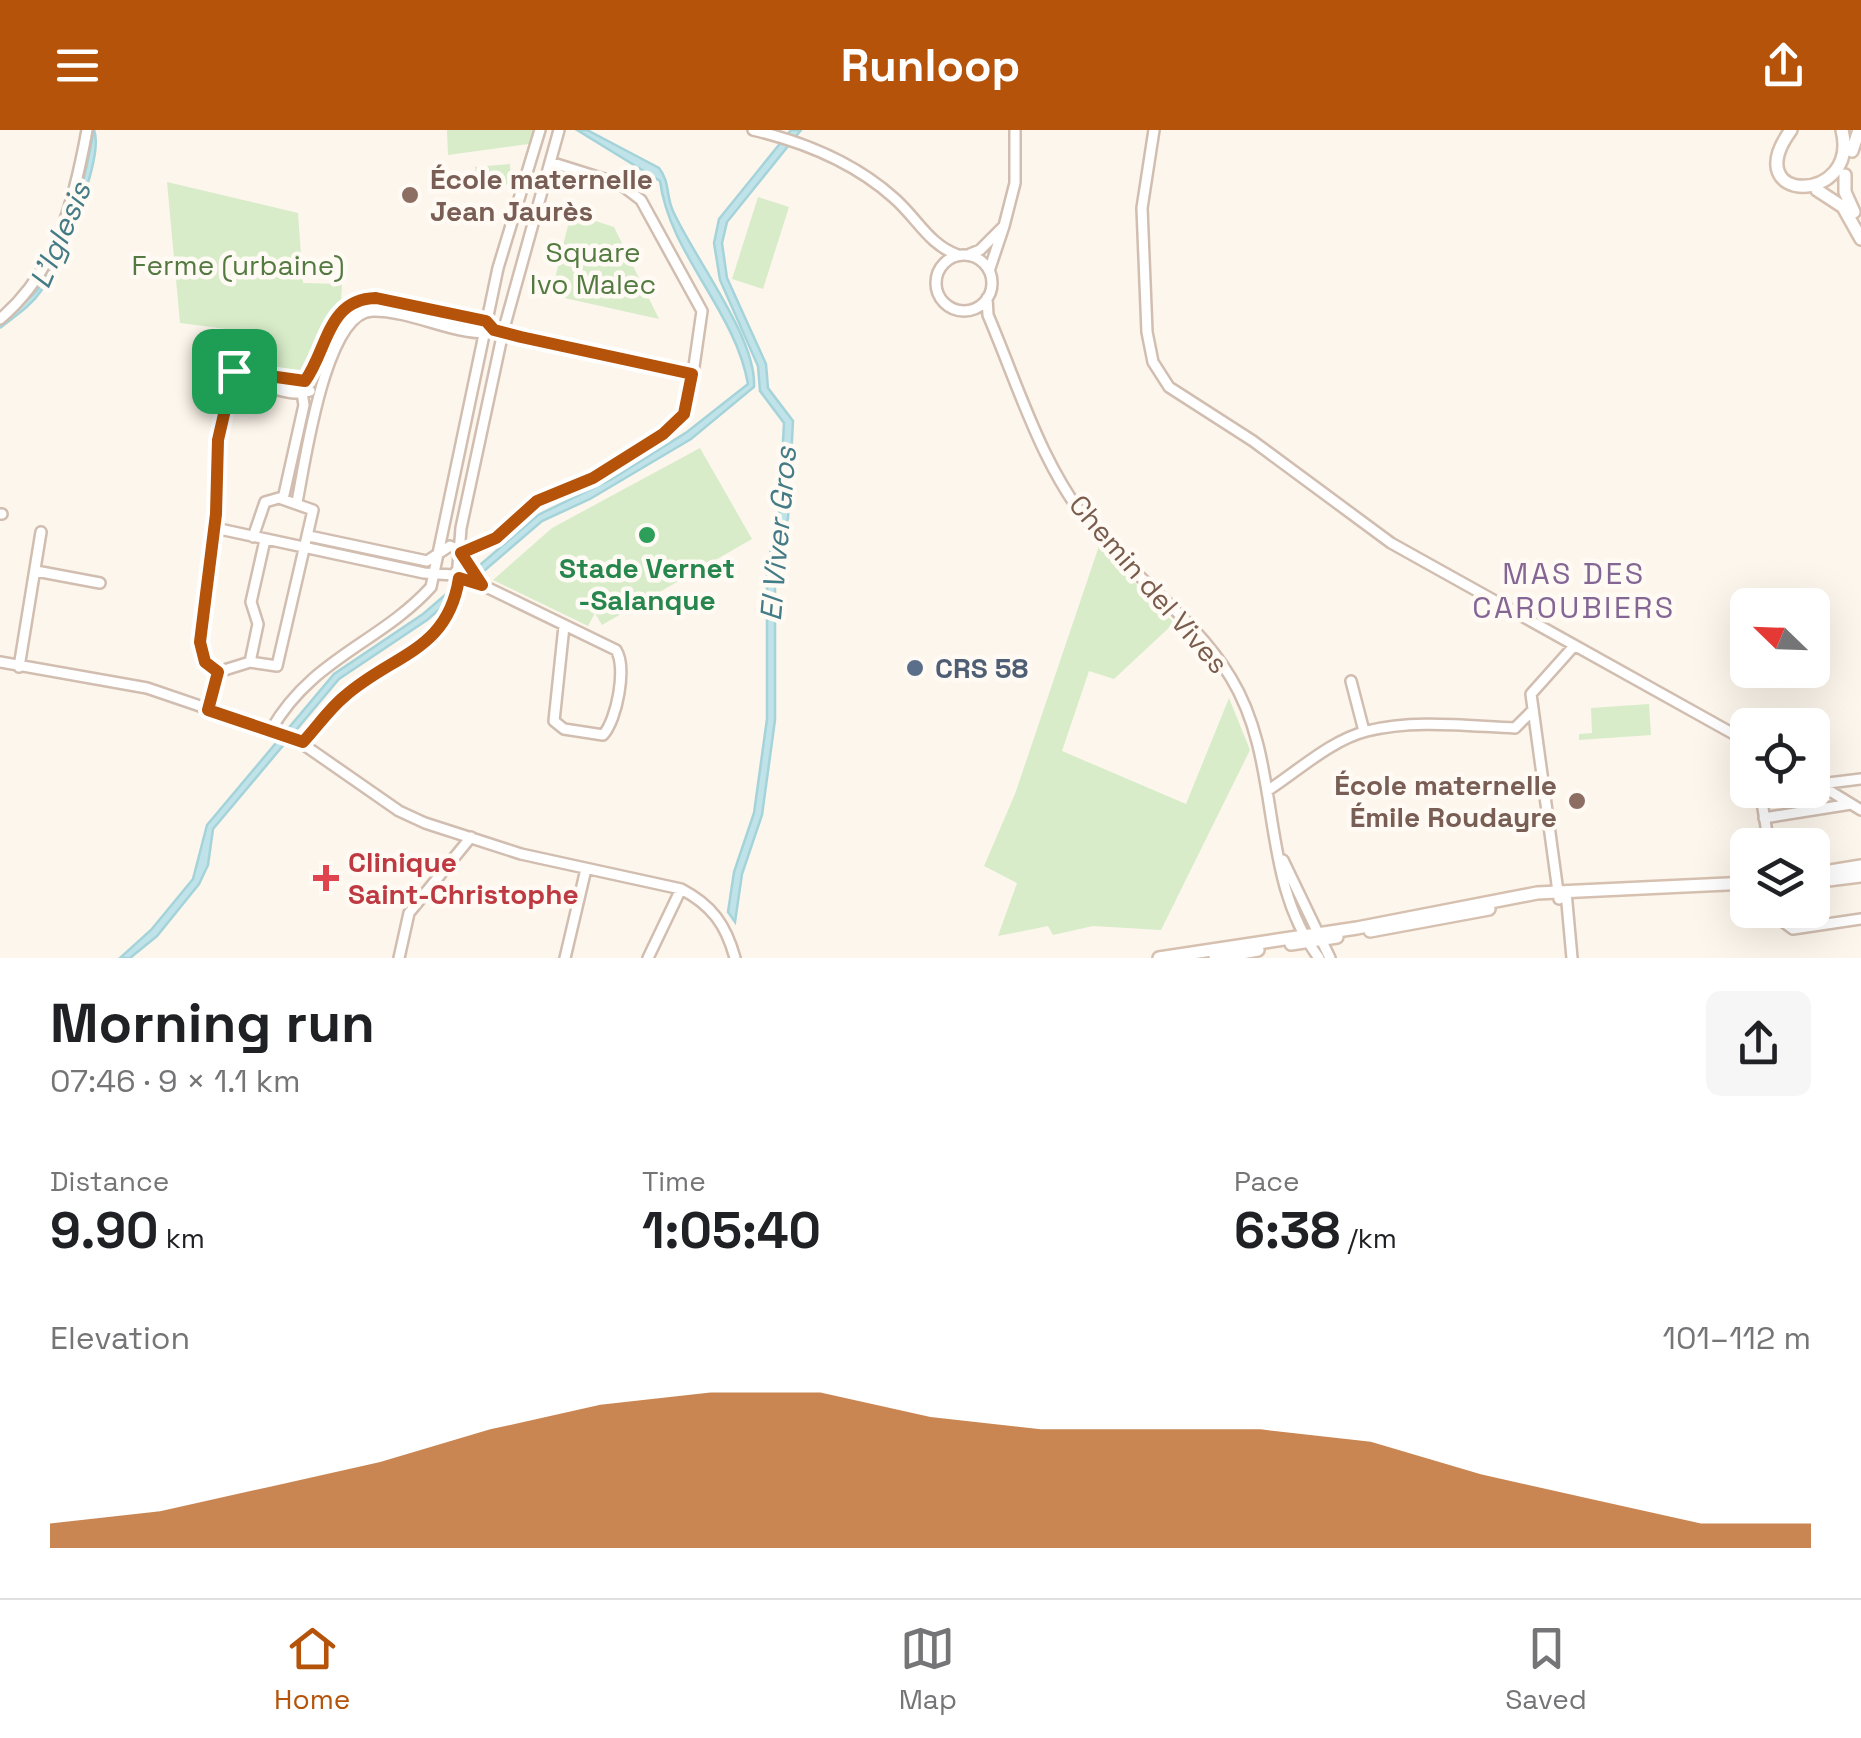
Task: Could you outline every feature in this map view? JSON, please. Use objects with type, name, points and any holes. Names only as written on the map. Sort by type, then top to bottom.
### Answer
[{"type":"street","points":[[0,319],[33,288],[48,263],[72,198],[87,130]]},
{"type":"street","points":[[270,730],[321,668],[416,604],[431,587],[486,321],[540,130]]},
{"type":"street","points":[[299,740],[344,696],[434,636],[455,604],[461,528],[499,331],[559,130]]},
{"type":"street","points":[[753,130],[795,141],[865,174],[897,200],[940,249],[963,255],[989,271]]},
{"type":"street","points":[[940,249],[938,295],[952,308],[970,310],[987,298],[989,271],[1015,184],[1016,130]]},
{"type":"street","points":[[1154,130],[1142,229],[1149,351],[1161,376],[1180,396],[1253,441],[1392,543],[1730,732]]},
{"type":"street","points":[[1790,130],[1781,149],[1786,172],[1799,185],[1817,190],[1843,207],[1861,239]]},
{"type":"street","points":[[1842,130],[1852,152]]},
{"type":"street","points":[[1859,130],[1844,175],[1845,192],[1860,222],[1861,239]]},
{"type":"street","points":[[214,528],[424,573],[453,575],[460,562],[496,538],[537,501],[593,478],[663,434],[684,414],[702,312],[640,200],[620,184],[550,162]]},
{"type":"street","points":[[1817,190],[1844,175]]},
{"type":"street","points":[[942,265],[980,250],[1004,226]]},
{"type":"street","points":[[283,499],[306,388],[332,324],[353,302],[376,298],[486,321],[499,331]]},
{"type":"street","name":"Chemin del Vives","points":[[987,298],[994,328],[1069,496],[1116,554],[1192,625],[1231,678],[1251,718],[1282,884],[1304,938],[1319,958]]},
{"type":"street","name":"Chemin del Vives","points":[[970,310],[994,328]]},
{"type":"street","points":[[297,502],[322,388],[346,326],[364,312],[388,313],[484,334],[499,331],[692,374]]},
{"type":"street","points":[[218,672],[205,662],[200,642],[214,528],[218,440],[234,371],[242,369],[306,388],[322,388]]},
{"type":"street","points":[[218,672],[250,662],[271,667],[280,662],[314,514],[297,502],[264,502],[250,602],[258,624],[250,662]]},
{"type":"street","points":[[19,667],[41,532]]},
{"type":"street","points":[[309,536],[427,562],[450,546],[482,585],[616,650],[621,658],[611,724],[603,735],[564,729],[554,721],[564,626]]},
{"type":"street","points":[[460,562],[482,585]]},
{"type":"street","points":[[36,571],[100,584]]},
{"type":"street","points":[[1572,958],[1531,712],[1535,685],[1574,646]]},
{"type":"street","points":[[0,662],[124,682],[270,730],[299,740],[399,811],[470,838],[681,889],[705,902],[717,916],[735,958]]},
{"type":"street","points":[[208,710],[218,672]]},
{"type":"street","points":[[1351,681],[1364,731]]},
{"type":"street","points":[[1267,791],[1322,753],[1364,731],[1444,725],[1515,728],[1531,712]]},
{"type":"street","points":[[1830,781],[1861,779]]},
{"type":"street","points":[[1830,791],[1861,810]]},
{"type":"street","points":[[1764,818],[1851,804]]},
{"type":"street","points":[[1763,808],[1766,828]]},
{"type":"street","points":[[399,958],[409,913],[470,838]]},
{"type":"street","name":"Chemin del Vives","points":[[1278,848],[1330,958]]},
{"type":"street","points":[[1830,871],[1861,866]]},
{"type":"street","points":[[564,958],[586,869]]},
{"type":"street","points":[[1830,880],[1861,876]]},
{"type":"street","points":[[1159,958],[1320,936],[1562,895],[1730,887]]},
{"type":"street","points":[[648,958],[681,889]]},
{"type":"street","points":[[1830,923],[1861,918]]},
{"type":"street","points":[[1215,958],[1304,938]]},
{"type":"green space","points":[[447,130],[534,130],[529,144],[448,155]]},
{"type":"green space","points":[[510,164],[511,184],[477,187],[475,167]]},
{"type":"green space","name":"Ferme (urbaine)","points":[[167,182],[298,213],[303,283],[342,284],[341,302],[302,374],[227,359],[222,354],[226,329],[180,323]]},
{"type":"green space","points":[[758,197],[789,207],[763,289],[732,279]]},
{"type":"green space","name":"Square Ivo Malec","points":[[571,213],[614,227],[659,319],[551,295]]},
{"type":"green space","name":"Stade Vernet -Salanque","points":[[700,448],[752,539],[602,625],[595,613],[588,626],[493,580],[552,528]]},
{"type":"green space","points":[[1099,546],[1174,623],[1114,679],[1089,671],[1062,751],[1186,804],[1229,698],[1250,750],[1161,930],[1093,926],[1053,935],[1048,926],[998,936],[1017,883],[984,866],[1015,794]]},
{"type":"green space","points":[[1649,704],[1651,735],[1579,740],[1579,734],[1592,733],[1591,708]]},
{"type":"water","points":[[94,130],[96,144],[87,185],[59,258],[37,297],[0,328],[37,290],[52,267],[81,190]]},
{"type":"water","points":[[577,130],[587,130],[659,168],[673,211],[746,345],[754,387],[691,439],[590,499],[542,521],[427,620],[339,679],[213,829],[208,865],[199,884],[157,936],[130,958],[120,958],[151,930],[193,879],[207,825],[334,674],[423,614],[538,515],[612,479],[687,432],[748,384],[730,331],[676,234],[660,181]]},
{"type":"water","name":"El Viver Gros","points":[[791,130],[801,130],[727,222],[722,243],[727,278],[766,364],[768,388],[793,421],[788,518],[775,567],[775,720],[762,815],[742,874],[735,922],[728,912],[734,872],[754,813],[767,719],[767,566],[779,516],[784,423],[760,391],[758,366],[720,280],[714,243],[719,219]]},
{"type":"place","name":"École maternelle Jean Jaurès","points":[[410,195]]},
{"type":"place","name":"Stade Vernet -Salanque","points":[[647,535]]},
{"type":"place","name":"CRS 58","points":[[915,668]]},
{"type":"place","name":"École maternelle Émile Roudayre","points":[[1577,801]]},
{"type":"place","name":"Clinique Saint-Christophe","points":[[326,878]]},
{"type":"district","name":"MAS DES CAROUBIERS","points":[[1574,590]]},
{"type":"route","points":[[376,298],[486,321],[494,330],[521,337],[692,374],[684,414],[663,434],[593,478],[537,501],[496,538],[461,553],[482,585],[459,578],[455,604],[434,636],[344,696],[303,742],[208,710],[218,672],[205,662],[200,642],[216,514],[218,440],[234,371],[242,369],[305,381],[341,310],[353,302],[376,298]]},
{"type":"water label","name":"L'Iglesis","points":[[60,235]]}]
